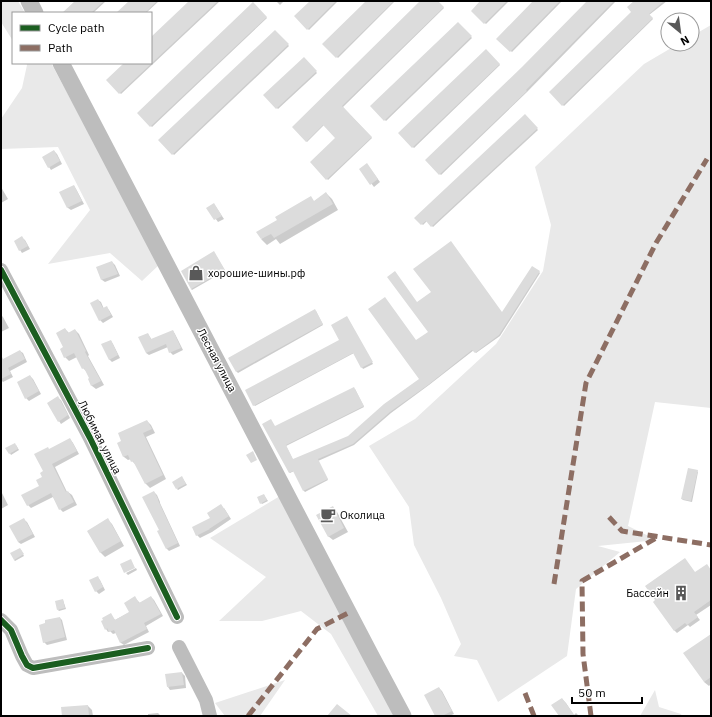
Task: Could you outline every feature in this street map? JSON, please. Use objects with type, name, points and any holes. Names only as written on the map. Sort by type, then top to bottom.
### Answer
[{"type":"main road","points":[[29,1],[34,12]]},
{"type":"main road","name":"Лесная улица","points":[[62,64],[403,716]]},
{"type":"street","name":"Любимая улица","points":[[1,270],[90,438],[176,617]]},
{"type":"street","points":[[1,620],[11,630],[27,665],[33,668],[148,648]]},
{"type":"street","points":[[179,647],[206,700],[210,716]]},
{"type":"shaded area","points":[[1,1],[18,1],[24,12],[12,12],[12,39],[1,22]]},
{"type":"shaded area","points":[[711,25],[711,408],[655,402],[628,526],[657,540],[598,546],[620,552],[576,589],[567,656],[498,702],[477,660],[454,656],[461,644],[441,598],[414,545],[409,507],[369,446],[415,419],[496,344],[543,271],[551,225],[535,167],[644,64],[664,52],[700,52],[700,31]]},
{"type":"shaded area","points":[[52,64],[160,264],[142,281],[110,253],[48,264],[90,210],[58,147],[1,149],[1,119],[22,88],[27,65]]},
{"type":"shaded area","points":[[280,496],[394,716],[378,716],[331,634],[301,611],[262,621],[219,621],[266,577],[210,538]]},
{"type":"shaded area","points":[[285,680],[260,716],[225,716],[215,703]]},
{"type":"shaded area","points":[[655,690],[659,707],[681,714],[682,716],[640,716]]},
{"type":"building","points":[[75,1],[104,1],[92,12],[63,12]]},
{"type":"building","points":[[129,1],[157,1],[146,12],[117,12]]},
{"type":"building","points":[[189,1],[218,1],[152,63],[152,36]]},
{"type":"building","points":[[310,1],[336,1],[307,30],[294,16]]},
{"type":"building","points":[[366,1],[394,1],[336,58],[322,44]]},
{"type":"building","points":[[420,1],[438,1],[444,7],[342,106],[372,137],[326,180],[310,162],[335,138],[323,125],[306,142],[292,127]]},
{"type":"building","points":[[480,1],[507,1],[484,24],[471,11]]},
{"type":"building","points":[[533,1],[560,1],[510,52],[496,39]]},
{"type":"building","points":[[587,1],[614,1],[526,90],[527,91],[439,175],[425,160],[522,67]]},
{"type":"building","points":[[634,1],[664,1],[649,14],[653,18],[562,106],[549,92],[631,12],[627,7]]},
{"type":"building","points":[[253,2],[267,17],[150,127],[137,113]]},
{"type":"building","points":[[458,22],[472,36],[384,121],[370,106]]},
{"type":"building","points":[[275,30],[289,44],[172,155],[158,140]]},
{"type":"building","points":[[486,49],[500,64],[412,148],[398,133]]},
{"type":"building","points":[[304,57],[317,71],[276,109],[263,95]]},
{"type":"building","points":[[123,64],[151,64],[119,94],[106,80]]},
{"type":"building","points":[[525,114],[538,128],[431,227],[426,221],[421,225],[414,218]]},
{"type":"building","points":[[54,150],[60,161],[48,168],[42,157]]},
{"type":"building","points":[[367,163],[378,179],[370,185],[359,169]]},
{"type":"building","points":[[74,185],[82,201],[67,208],[59,192]]},
{"type":"building","points":[[326,192],[333,204],[274,238],[271,234],[261,239],[256,232],[277,220],[275,217],[311,196],[314,201]]},
{"type":"building","points":[[214,203],[222,216],[214,220],[206,208]]},
{"type":"building","points":[[22,236],[28,246],[19,251],[14,241]]},
{"type":"building","points":[[451,241],[502,312],[532,266],[540,271],[499,335],[475,353],[472,350],[428,385],[390,412],[353,444],[318,459],[328,479],[303,491],[293,471],[289,473],[262,424],[271,419],[275,426],[354,387],[364,406],[286,445],[293,459],[348,436],[384,404],[419,379],[368,309],[385,297],[416,340],[428,332],[387,277],[395,271],[417,302],[431,292],[413,269]]},
{"type":"building","points":[[214,251],[225,270],[191,289],[181,271]]},
{"type":"building","points":[[112,261],[118,274],[101,280],[96,267]]},
{"type":"building","points":[[98,299],[103,308],[107,306],[111,315],[99,321],[90,303]]},
{"type":"building","points":[[315,309],[323,324],[236,372],[228,358]]},
{"type":"building","points":[[347,316],[373,362],[361,368],[353,353],[253,406],[245,390],[339,340],[331,325]]},
{"type":"building","points":[[65,328],[68,333],[75,329],[86,351],[85,352],[101,381],[91,386],[84,368],[82,369],[74,353],[64,358],[60,349],[63,347],[56,333]]},
{"type":"building","points":[[173,330],[181,348],[169,353],[166,344],[146,353],[138,337],[148,333],[151,339]]},
{"type":"building","points":[[111,340],[118,355],[109,360],[101,344]]},
{"type":"building","points":[[20,350],[25,359],[8,368],[11,374],[1,379],[1,355],[3,359]]},
{"type":"building","points":[[30,375],[39,391],[25,399],[17,382]]},
{"type":"building","points":[[58,396],[68,415],[58,422],[47,403]]},
{"type":"building","points":[[147,420],[152,429],[143,433],[163,475],[145,484],[133,461],[131,462],[128,455],[123,457],[117,443],[121,441],[118,433]]},
{"type":"building","points":[[70,438],[77,451],[52,464],[66,492],[68,491],[74,502],[59,510],[51,493],[27,506],[21,495],[39,486],[36,480],[42,477],[40,473],[43,471],[34,454],[48,447],[49,449]]},
{"type":"building","points":[[15,443],[18,449],[9,454],[5,448]]},
{"type":"building","points":[[253,451],[257,460],[251,463],[246,455]]},
{"type":"building","points":[[688,468],[698,470],[691,501],[681,499]]},
{"type":"building","points":[[182,476],[186,484],[176,489],[172,482]]},
{"type":"building","points":[[154,491],[178,543],[166,549],[157,531],[159,530],[142,497]]},
{"type":"building","points":[[264,494],[267,500],[260,504],[257,497]]},
{"type":"building","points":[[221,504],[229,516],[210,529],[196,536],[192,527],[210,518],[207,513]]},
{"type":"building","points":[[333,506],[344,528],[328,537],[316,515]]},
{"type":"building","points":[[24,518],[33,534],[18,542],[9,526]]},
{"type":"building","points":[[108,518],[121,541],[100,553],[87,531]]},
{"type":"building","points":[[20,548],[24,554],[14,560],[10,553]]},
{"type":"building","name":"Бассейн","points":[[685,558],[695,572],[707,564],[711,570],[711,600],[694,612],[698,617],[687,625],[685,623],[674,631],[653,602],[655,600],[645,586]]},
{"type":"building","points":[[131,559],[135,568],[124,573],[120,564]]},
{"type":"building","points":[[98,576],[103,587],[95,592],[89,580]]},
{"type":"building","points":[[135,596],[139,603],[151,596],[161,614],[144,623],[147,629],[120,643],[114,630],[109,632],[107,628],[105,630],[101,621],[103,620],[102,618],[111,613],[115,620],[129,612],[124,603]]},
{"type":"building","points":[[63,599],[65,608],[57,610],[55,601]]},
{"type":"building","points":[[60,617],[65,637],[43,643],[39,625],[45,623],[45,620]]},
{"type":"building","points":[[711,634],[711,677],[704,682],[683,653]]},
{"type":"building","points":[[182,672],[184,685],[167,687],[165,674]]},
{"type":"building","points":[[439,687],[452,711],[442,716],[435,716],[424,695]]},
{"type":"building","points":[[562,698],[575,716],[559,716],[551,705]]},
{"type":"building","points":[[337,704],[352,716],[327,716]]},
{"type":"building","points":[[88,705],[89,716],[62,716],[61,707]]},
{"type":"marked path","points":[[554,584],[586,383],[656,243],[707,159]]},
{"type":"marked path","points":[[609,517],[622,531],[711,545]]},
{"type":"marked path","points":[[591,716],[583,654],[582,581],[658,537]]},
{"type":"marked path","points":[[248,716],[317,629],[348,613]]},
{"type":"marked path","points":[[525,693],[534,716]]},
{"type":"cycle path","points":[[1,270],[90,438],[177,617]]},
{"type":"cycle path","points":[[1,620],[11,630],[27,665],[33,668],[148,648]]},
{"type":"place","name":"хорошие-шины.рф","points":[[196,273]]},
{"type":"place","name":"Околица","points":[[328,515]]},
{"type":"place","name":"Бассейн","points":[[681,593]]}]
